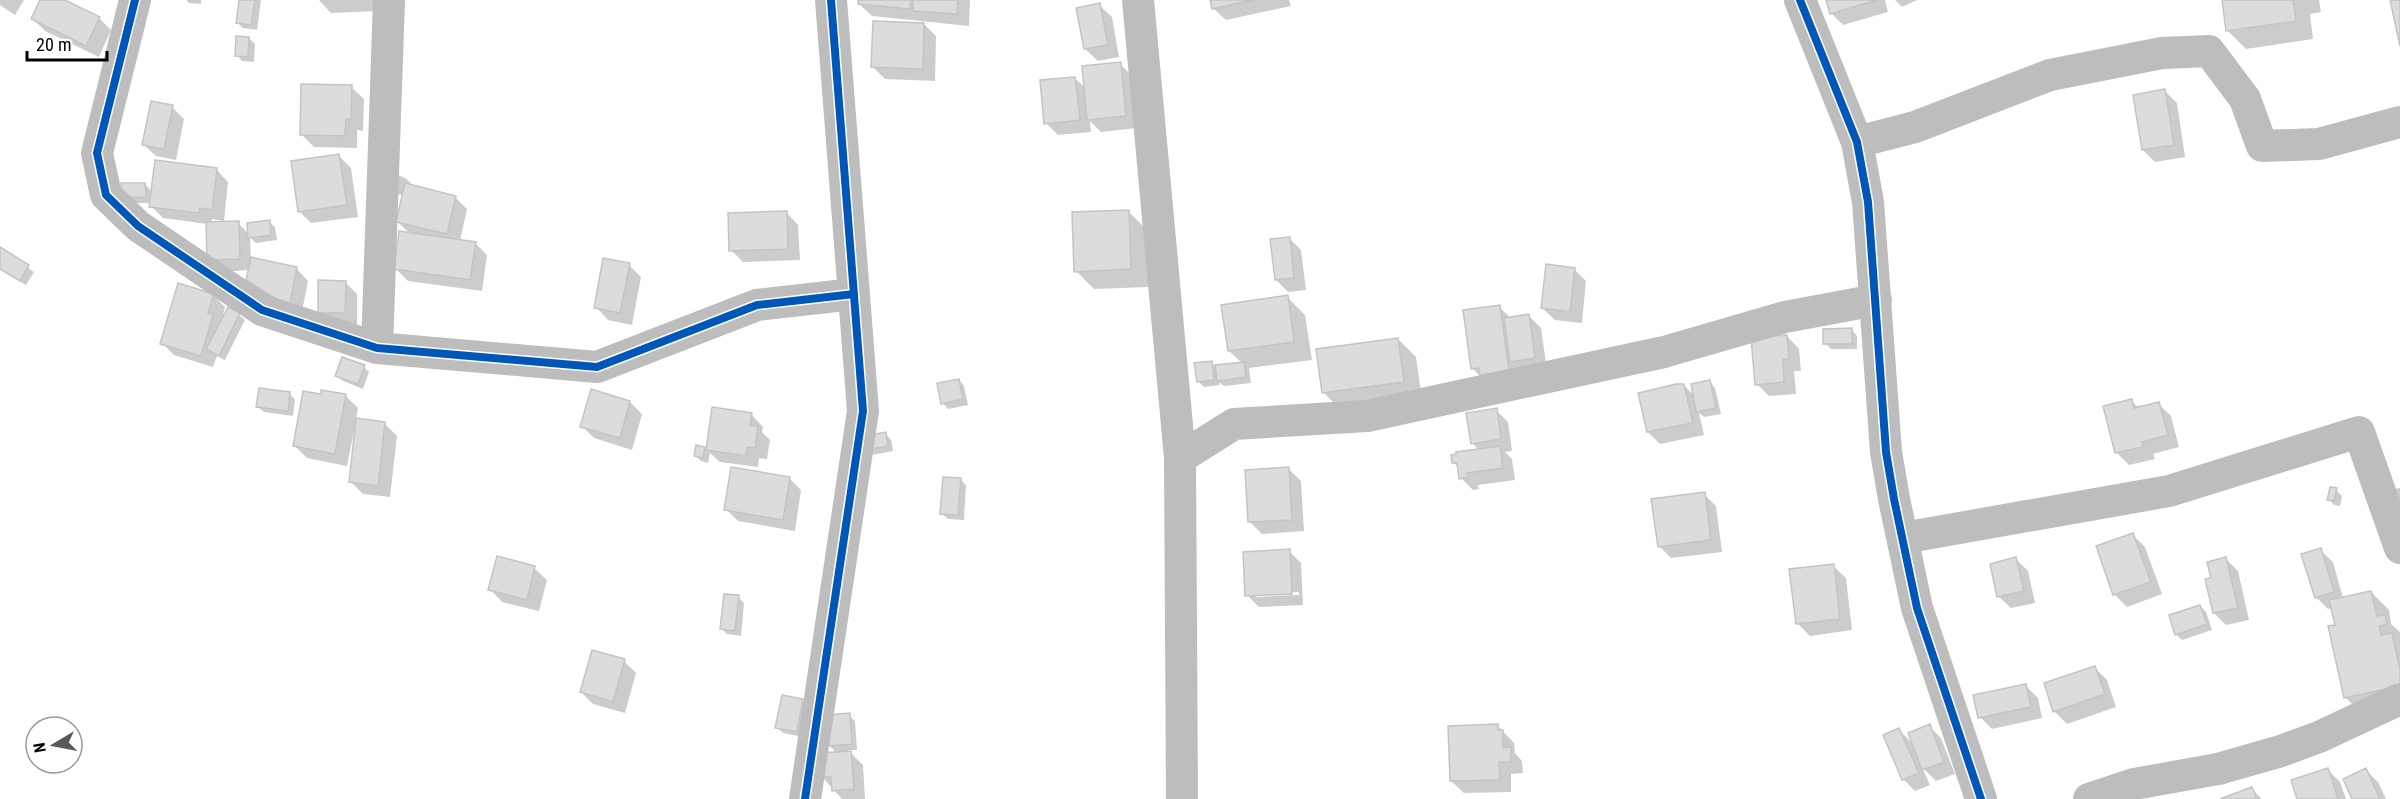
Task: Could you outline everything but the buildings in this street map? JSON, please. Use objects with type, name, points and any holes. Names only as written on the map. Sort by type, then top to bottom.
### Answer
[{"type":"street","points":[[135,0],[97,153],[106,195],[138,226],[262,310],[378,348],[597,367],[757,305],[854,294]]},
{"type":"street","points":[[378,348],[389,0]]},
{"type":"street","points":[[805,799],[863,411],[831,0]]},
{"type":"street","points":[[1138,0],[1180,458],[1182,799]]},
{"type":"street","points":[[1800,0],[1857,142],[1868,202],[1886,452],[1902,538],[1917,608],[1981,799]]},
{"type":"street","points":[[1857,142],[1915,127],[2050,75],[2162,52],[2209,51],[2245,99],[2262,146],[2319,144],[2400,122]]},
{"type":"street","points":[[1180,458],[1234,424],[1367,416],[1664,352],[1785,317],[1876,300]]},
{"type":"street","points":[[1902,538],[2169,491],[2359,432],[2400,548]]},
{"type":"street","points":[[2089,799],[2134,784],[2218,769],[2281,751],[2319,737],[2400,699]]},
{"type":"cycle path","points":[[135,0],[97,153],[106,195],[138,226],[262,310],[377,348],[597,367],[757,305],[854,294]]},
{"type":"cycle path","points":[[805,799],[863,411],[831,0]]},
{"type":"cycle path","points":[[1800,0],[1857,142],[1868,202],[1886,452],[1894,499],[1917,608],[1981,799]]}]
